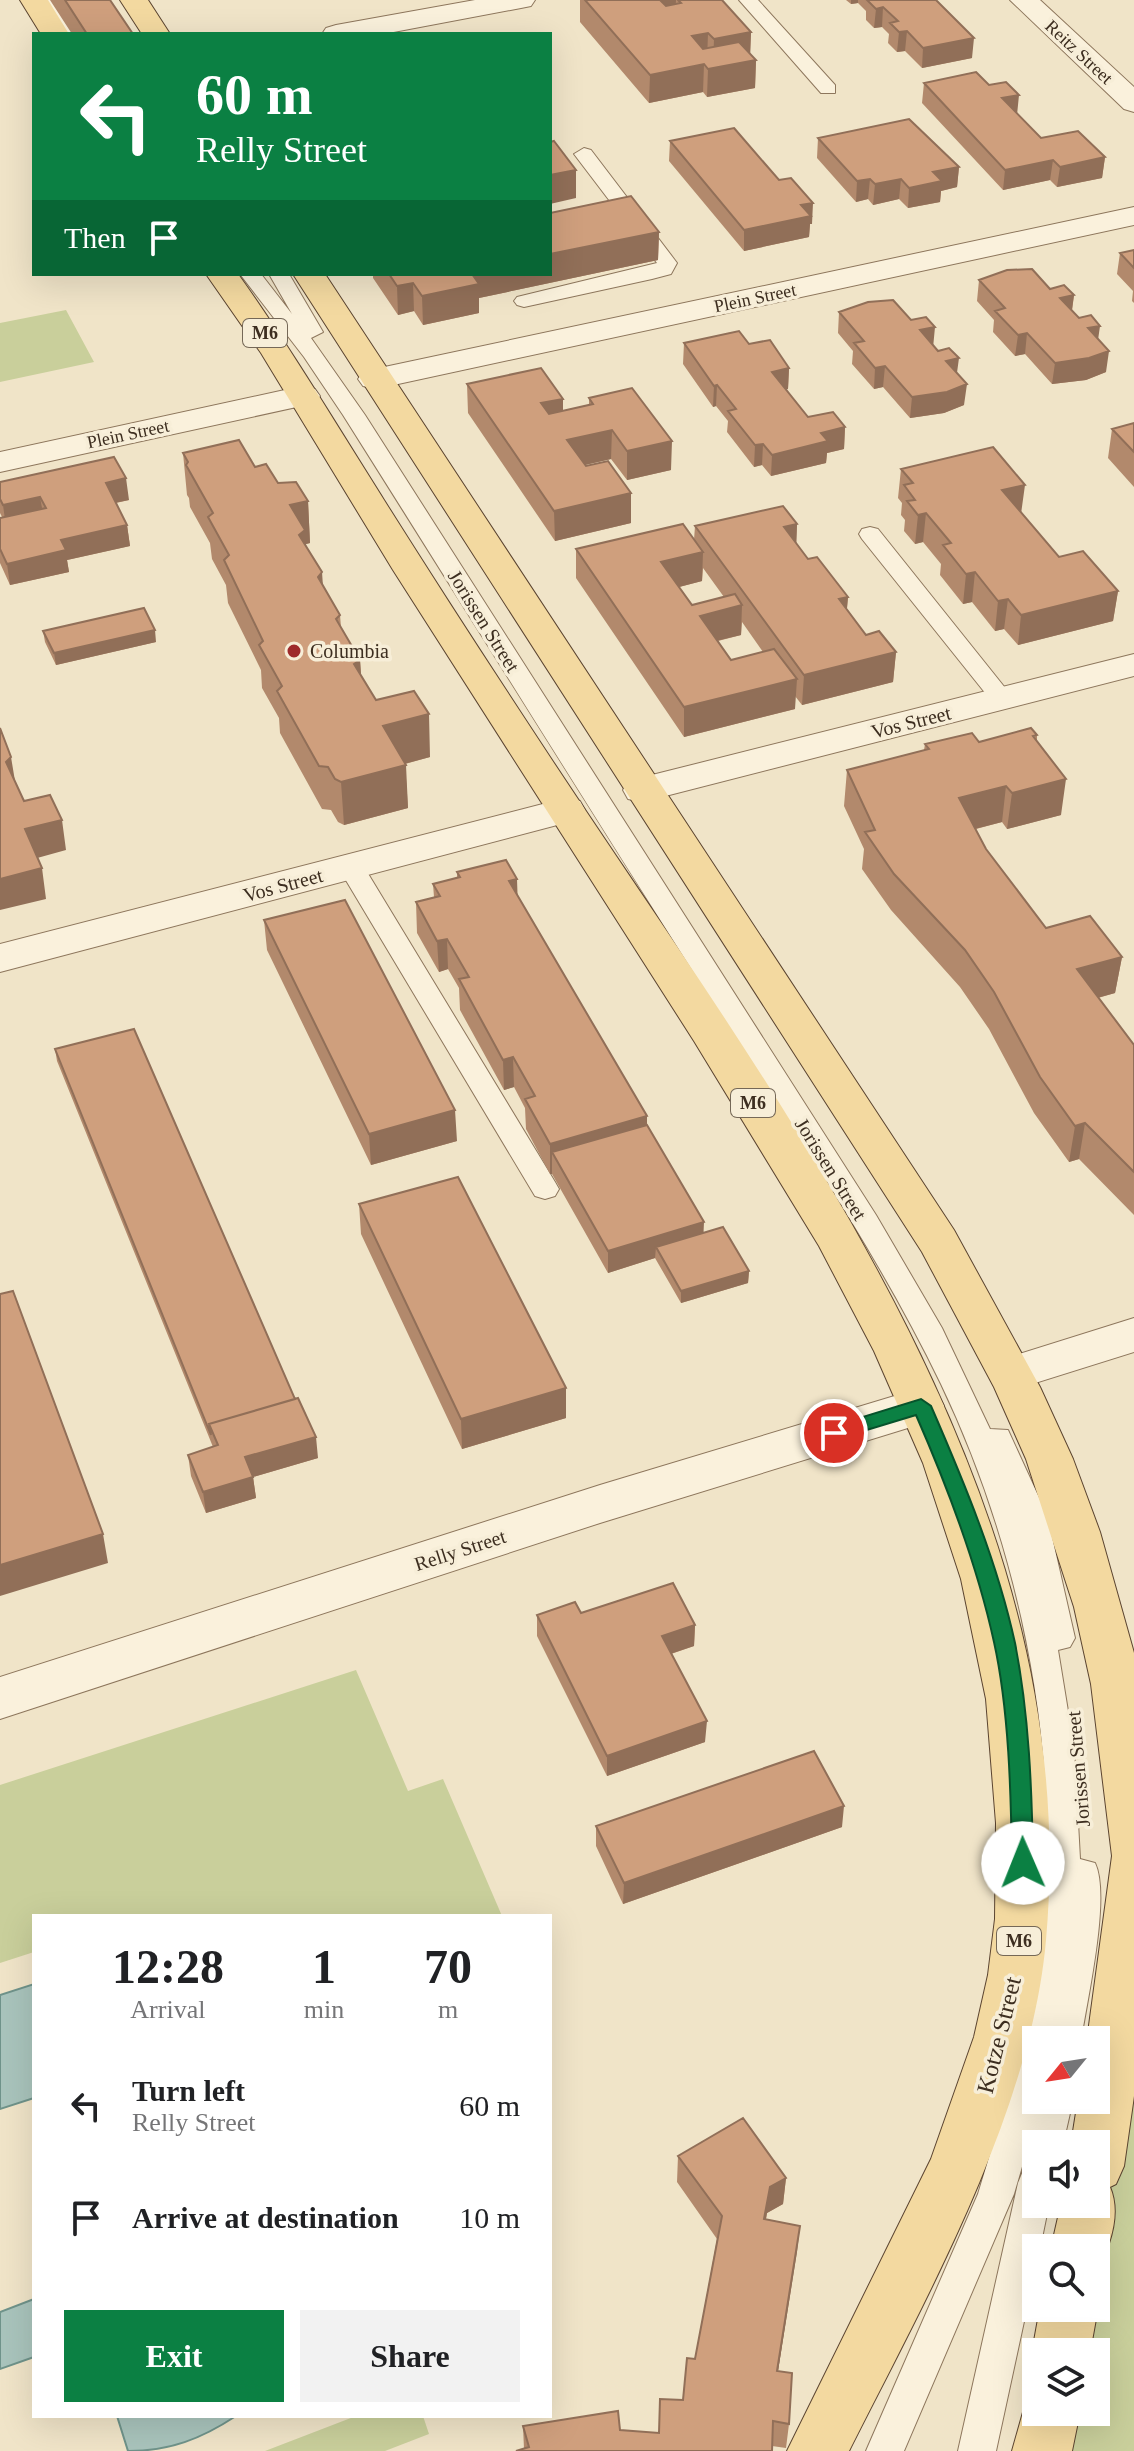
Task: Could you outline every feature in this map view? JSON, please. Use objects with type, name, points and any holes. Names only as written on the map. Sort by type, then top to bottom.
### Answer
[{"type":"main road","points":[[34,0],[54,32]]},
{"type":"main road","points":[[134,0],[155,32]]},
{"type":"main road","name":"Jorissen Street","points":[[223,276],[259,324],[832,1229],[875,1306],[921,1406]]},
{"type":"main road","name":"Jorissen Street","points":[[311,276],[375,379],[929,1228],[1013,1373]]},
{"type":"main road","points":[[1013,1373],[1064,1493],[1107,1628],[1131,1781],[1134,1849]]},
{"type":"main road","name":"Kotze Street","points":[[817,2451],[958,2161],[986,2093],[1016,1972],[1022,1791],[1004,1643],[962,1500],[921,1406]]},
{"type":"main road","points":[[1101,2130],[1128,1950],[1134,1864]]},
{"type":"main road","points":[[1042,2451],[1047,2426]]},
{"type":"street","points":[[347,32],[521,0]]},
{"type":"street","name":"Reitz Street","points":[[1024,0],[1134,103]]},
{"type":"street","name":"Plein Street","points":[[375,379],[1134,216]]},
{"type":"street","name":"Plein Street","points":[[0,462],[303,396]]},
{"type":"street","name":"Vos Street","points":[[642,790],[1134,665]]},
{"type":"street","name":"Vos Street","points":[[0,958],[566,810]]},
{"type":"street","points":[[1013,1373],[1134,1335]]},
{"type":"street","name":"Relly Street","points":[[0,1698],[600,1504],[921,1406]]},
{"type":"lane","points":[[47,0],[69,32]]},
{"type":"lane","points":[[748,0],[828,89]]},
{"type":"lane","points":[[524,301],[664,270],[667,263],[620,212],[584,154]]},
{"type":"lane","name":"Jorissen Street","points":[[252,276],[312,353],[354,415],[853,1204],[894,1270],[968,1410],[1007,1513],[1044,1651],[1059,1730],[1065,1785],[1064,1886],[1042,2026]]},
{"type":"lane","name":"Jorissen Street","points":[[280,276],[361,409],[876,1212],[954,1343],[1032,1515],[1070,1687],[1082,1779],[1080,1938],[1066,2026]]},
{"type":"lane","points":[[870,534],[1002,699]]},
{"type":"lane","points":[[351,867],[545,1189]]},
{"type":"lane","points":[[885,2451],[996,2194],[1022,2106]]},
{"type":"lane","points":[[977,2451],[1028,2218]]},
{"type":"green space","points":[[66,310],[94,362],[0,382],[0,323]]},
{"type":"green space","points":[[356,1670],[408,1791],[443,1779],[501,1914],[32,1914],[32,1953],[0,1963],[0,1785]]},
{"type":"green space","points":[[1134,1993],[1134,2451],[1045,2451],[1050,2426],[1110,2426],[1110,2338],[1074,2338],[1086,2322],[1110,2322],[1110,2234],[1096,2234],[1096,2218],[1110,2218],[1109,2130]]},
{"type":"green space","points":[[351,2418],[424,2418],[429,2434],[385,2451],[265,2451]]},
{"type":"water","points":[[32,1985],[32,2099],[0,2109],[0,1995]]},
{"type":"water","points":[[32,2300],[32,2358],[0,2369],[0,2312]]},
{"type":"water","points":[[118,2418],[233,2418],[185,2442],[158,2449],[128,2451]]},
{"type":"building","points":[[65,0],[110,0],[132,32],[86,32]]},
{"type":"building","points":[[585,0],[660,0],[666,6],[681,3],[678,0],[722,0],[751,32],[714,39],[708,33],[692,36],[703,49],[739,42],[756,60],[708,69],[704,64],[650,75]]},
{"type":"building","points":[[867,0],[936,0],[974,38],[923,48],[907,31],[899,32],[890,23],[898,21],[883,7],[876,9]]},
{"type":"building","points":[[976,72],[989,85],[1006,82],[1019,95],[1002,98],[1041,138],[1078,131],[1105,157],[1060,167],[1053,160],[1005,170],[924,83]]},
{"type":"building","points":[[909,119],[959,167],[933,172],[942,181],[909,188],[901,179],[875,184],[870,179],[857,181],[818,138]]},
{"type":"building","points":[[734,128],[779,180],[791,178],[813,203],[801,205],[811,216],[744,230],[670,141]]},
{"type":"building","points":[[554,141],[576,170],[552,175]]},
{"type":"building","points":[[631,196],[659,232],[552,254],[552,213]]},
{"type":"building","points":[[1134,250],[1134,268],[1120,253]]},
{"type":"building","points":[[1032,269],[1050,289],[1064,285],[1074,295],[1060,298],[1079,318],[1091,315],[1100,326],[1088,328],[1109,351],[1089,358],[1055,363],[1027,333],[1018,335],[995,311],[1005,308],[979,280],[1007,270]]},
{"type":"building","points":[[390,276],[473,276],[479,284],[422,296],[413,283],[397,286]]},
{"type":"building","points":[[893,300],[911,320],[926,317],[935,327],[920,330],[938,351],[949,348],[959,358],[946,361],[967,384],[947,392],[912,397],[885,366],[875,368],[854,343],[864,341],[839,312],[868,302]]},
{"type":"building","points":[[739,331],[749,344],[770,340],[789,368],[772,372],[808,417],[833,412],[845,427],[821,433],[828,441],[772,455],[763,444],[755,445],[728,411],[736,409],[717,385],[714,386],[684,343]]},
{"type":"building","points":[[541,368],[563,399],[541,403],[549,414],[593,404],[589,398],[632,388],[672,441],[627,451],[612,430],[567,440],[586,466],[608,461],[631,493],[554,511],[467,384]]},
{"type":"building","points":[[1134,423],[1134,452],[1112,429]]},
{"type":"building","name":"Columbia","points":[[239,440],[255,467],[266,464],[278,483],[296,482],[308,501],[290,505],[305,530],[299,535],[322,572],[318,577],[340,615],[336,619],[360,660],[354,664],[376,700],[414,691],[429,714],[383,726],[406,765],[341,782],[335,779],[328,767],[319,766],[277,691],[282,686],[259,645],[263,641],[224,560],[229,555],[208,517],[213,513],[186,465],[188,462],[183,453]]},
{"type":"building","points":[[993,447],[1025,485],[1002,490],[1059,557],[1083,551],[1118,591],[1021,615],[1008,599],[998,601],[975,572],[966,574],[943,545],[951,543],[926,513],[918,515],[907,501],[915,500],[904,485],[913,483],[901,469]]},
{"type":"building","points":[[114,457],[126,478],[106,483],[127,525],[61,540],[66,550],[7,564],[0,549],[0,518],[46,508],[40,497],[3,505],[0,482]]},
{"type":"building","points":[[783,506],[797,524],[784,527],[808,559],[817,557],[848,597],[839,599],[866,635],[879,631],[896,652],[804,675],[695,526]]},
{"type":"building","points":[[683,524],[703,552],[661,562],[692,605],[735,594],[742,605],[700,616],[731,660],[774,649],[797,679],[684,707],[576,549]]},
{"type":"building","points":[[144,608],[155,630],[54,653],[43,631]]},
{"type":"building","points":[[0,728],[11,757],[6,762],[24,801],[50,795],[62,820],[25,829],[42,868],[0,879]]},
{"type":"building","points":[[1031,728],[1037,735],[1033,736],[1066,779],[1012,793],[1006,786],[959,798],[986,849],[1046,928],[1090,916],[1122,957],[1077,969],[1134,1045],[1134,1172],[1085,1123],[1075,1126],[1040,1077],[994,992],[965,950],[894,874],[865,832],[875,830],[847,770],[929,749],[925,744],[972,733],[979,742]]},
{"type":"building","points":[[506,860],[517,879],[509,881],[647,1116],[550,1144],[525,1099],[535,1096],[513,1057],[503,1060],[459,979],[469,977],[447,939],[437,941],[416,902],[440,896],[433,884],[460,877],[457,872]]},
{"type":"building","points":[[345,900],[455,1110],[369,1134],[264,920]]},
{"type":"building","points":[[134,1029],[295,1399],[209,1424],[211,1435],[55,1049]]},
{"type":"building","points":[[647,1125],[704,1222],[608,1251],[552,1152]]},
{"type":"building","points":[[458,1177],[566,1388],[461,1419],[359,1204]]},
{"type":"building","points":[[723,1227],[749,1271],[681,1291],[656,1247]]},
{"type":"building","points":[[13,1291],[103,1534],[0,1565],[0,1294]]},
{"type":"building","points":[[298,1398],[316,1437],[245,1457],[253,1477],[203,1492],[188,1455],[218,1445],[209,1424]]},
{"type":"building","points":[[673,1583],[695,1625],[662,1636],[707,1721],[607,1756],[537,1615],[575,1602],[581,1613]]},
{"type":"building","points":[[814,1751],[844,1806],[624,1883],[596,1826]]},
{"type":"building","points":[[743,2118],[786,2178],[770,2187],[764,2219],[800,2226],[777,2371],[792,2373],[789,2424],[773,2421],[772,2451],[516,2451],[529,2447],[523,2426],[618,2411],[620,2430],[659,2433],[660,2399],[683,2400],[687,2358],[695,2359],[722,2216],[678,2156]]},
{"type":"place","name":"Columbia","points":[[294,651]]},
{"type":"route","points":[[834,1433],[921,1406],[962,1500],[1004,1643],[1022,1791],[1023,1863]]}]
